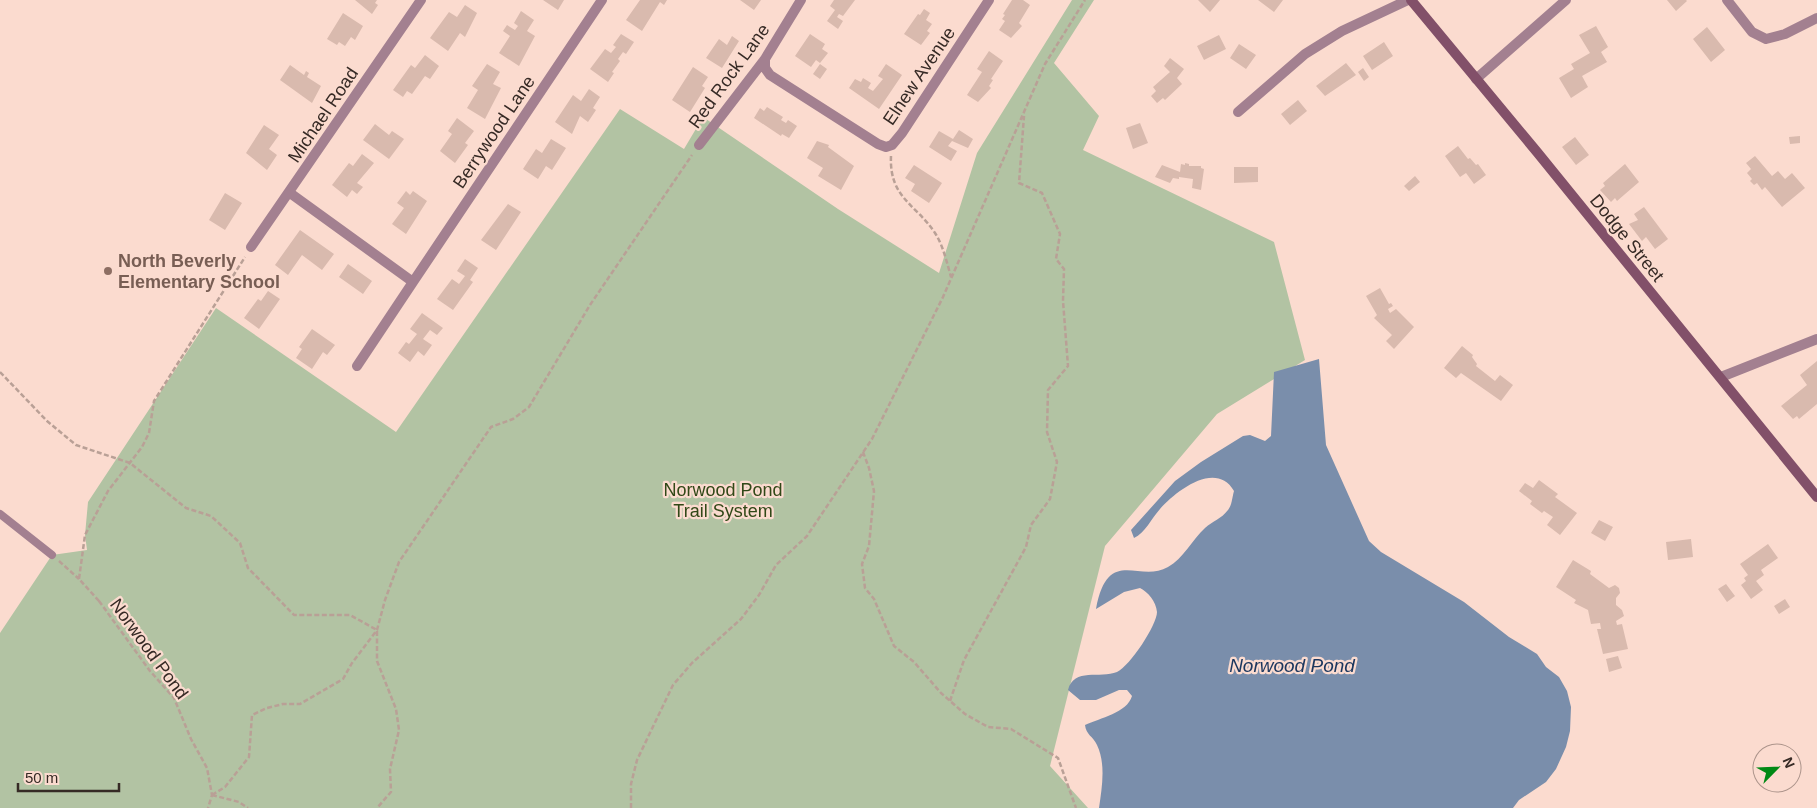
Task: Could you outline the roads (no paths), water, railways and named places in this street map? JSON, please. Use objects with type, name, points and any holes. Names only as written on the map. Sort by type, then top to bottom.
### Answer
[{"type":"main road","name":"Dodge Street","points":[[1409,0],[1721,377],[1817,498]]},
{"type":"street","name":"Michael Road","points":[[251,247],[290,193],[421,0]]},
{"type":"street","name":"Berrywood Lane","points":[[357,366],[602,0]]},
{"type":"street","name":"Red Rock Lane","points":[[699,145],[765,59],[801,0]]},
{"type":"street","name":"Elnew Avenue","points":[[765,59],[765,68],[776,79],[866,137],[886,147],[892,145],[902,134],[989,0]]},
{"type":"street","points":[[1238,112],[1305,54],[1342,31],[1409,0]]},
{"type":"street","points":[[1476,79],[1566,0]]},
{"type":"street","points":[[1727,0],[1752,32],[1766,40],[1817,18]]},
{"type":"street","points":[[290,193],[413,282]]},
{"type":"street","points":[[1721,377],[1817,339]]},
{"type":"lane","points":[[0,514],[52,555]]},
{"type":"water","name":"Norwood Pond","points":[[1319,359],[1326,445],[1369,541],[1381,552],[1464,602],[1509,637],[1537,654],[1546,667],[1559,677],[1567,691],[1571,707],[1570,731],[1566,747],[1556,769],[1546,782],[1519,800],[1513,808],[1099,808],[1102,760],[1097,745],[1085,725],[1119,711],[1125,707],[1132,696],[1127,690],[1119,690],[1096,700],[1080,700],[1068,690],[1076,678],[1117,672],[1129,662],[1148,635],[1157,612],[1151,597],[1140,588],[1124,592],[1096,609],[1101,590],[1108,578],[1116,572],[1126,570],[1157,571],[1173,564],[1205,528],[1228,510],[1234,491],[1226,482],[1217,478],[1207,478],[1186,487],[1176,494],[1160,509],[1138,536],[1134,538],[1131,530],[1175,481],[1201,462],[1243,436],[1250,435],[1265,441],[1271,436],[1274,372]]},
{"type":"place","name":"North Beverly Elementary School","points":[[108,271]]},
{"type":"park label","name":"Norwood Pond Trail System","points":[[723,500]]}]
